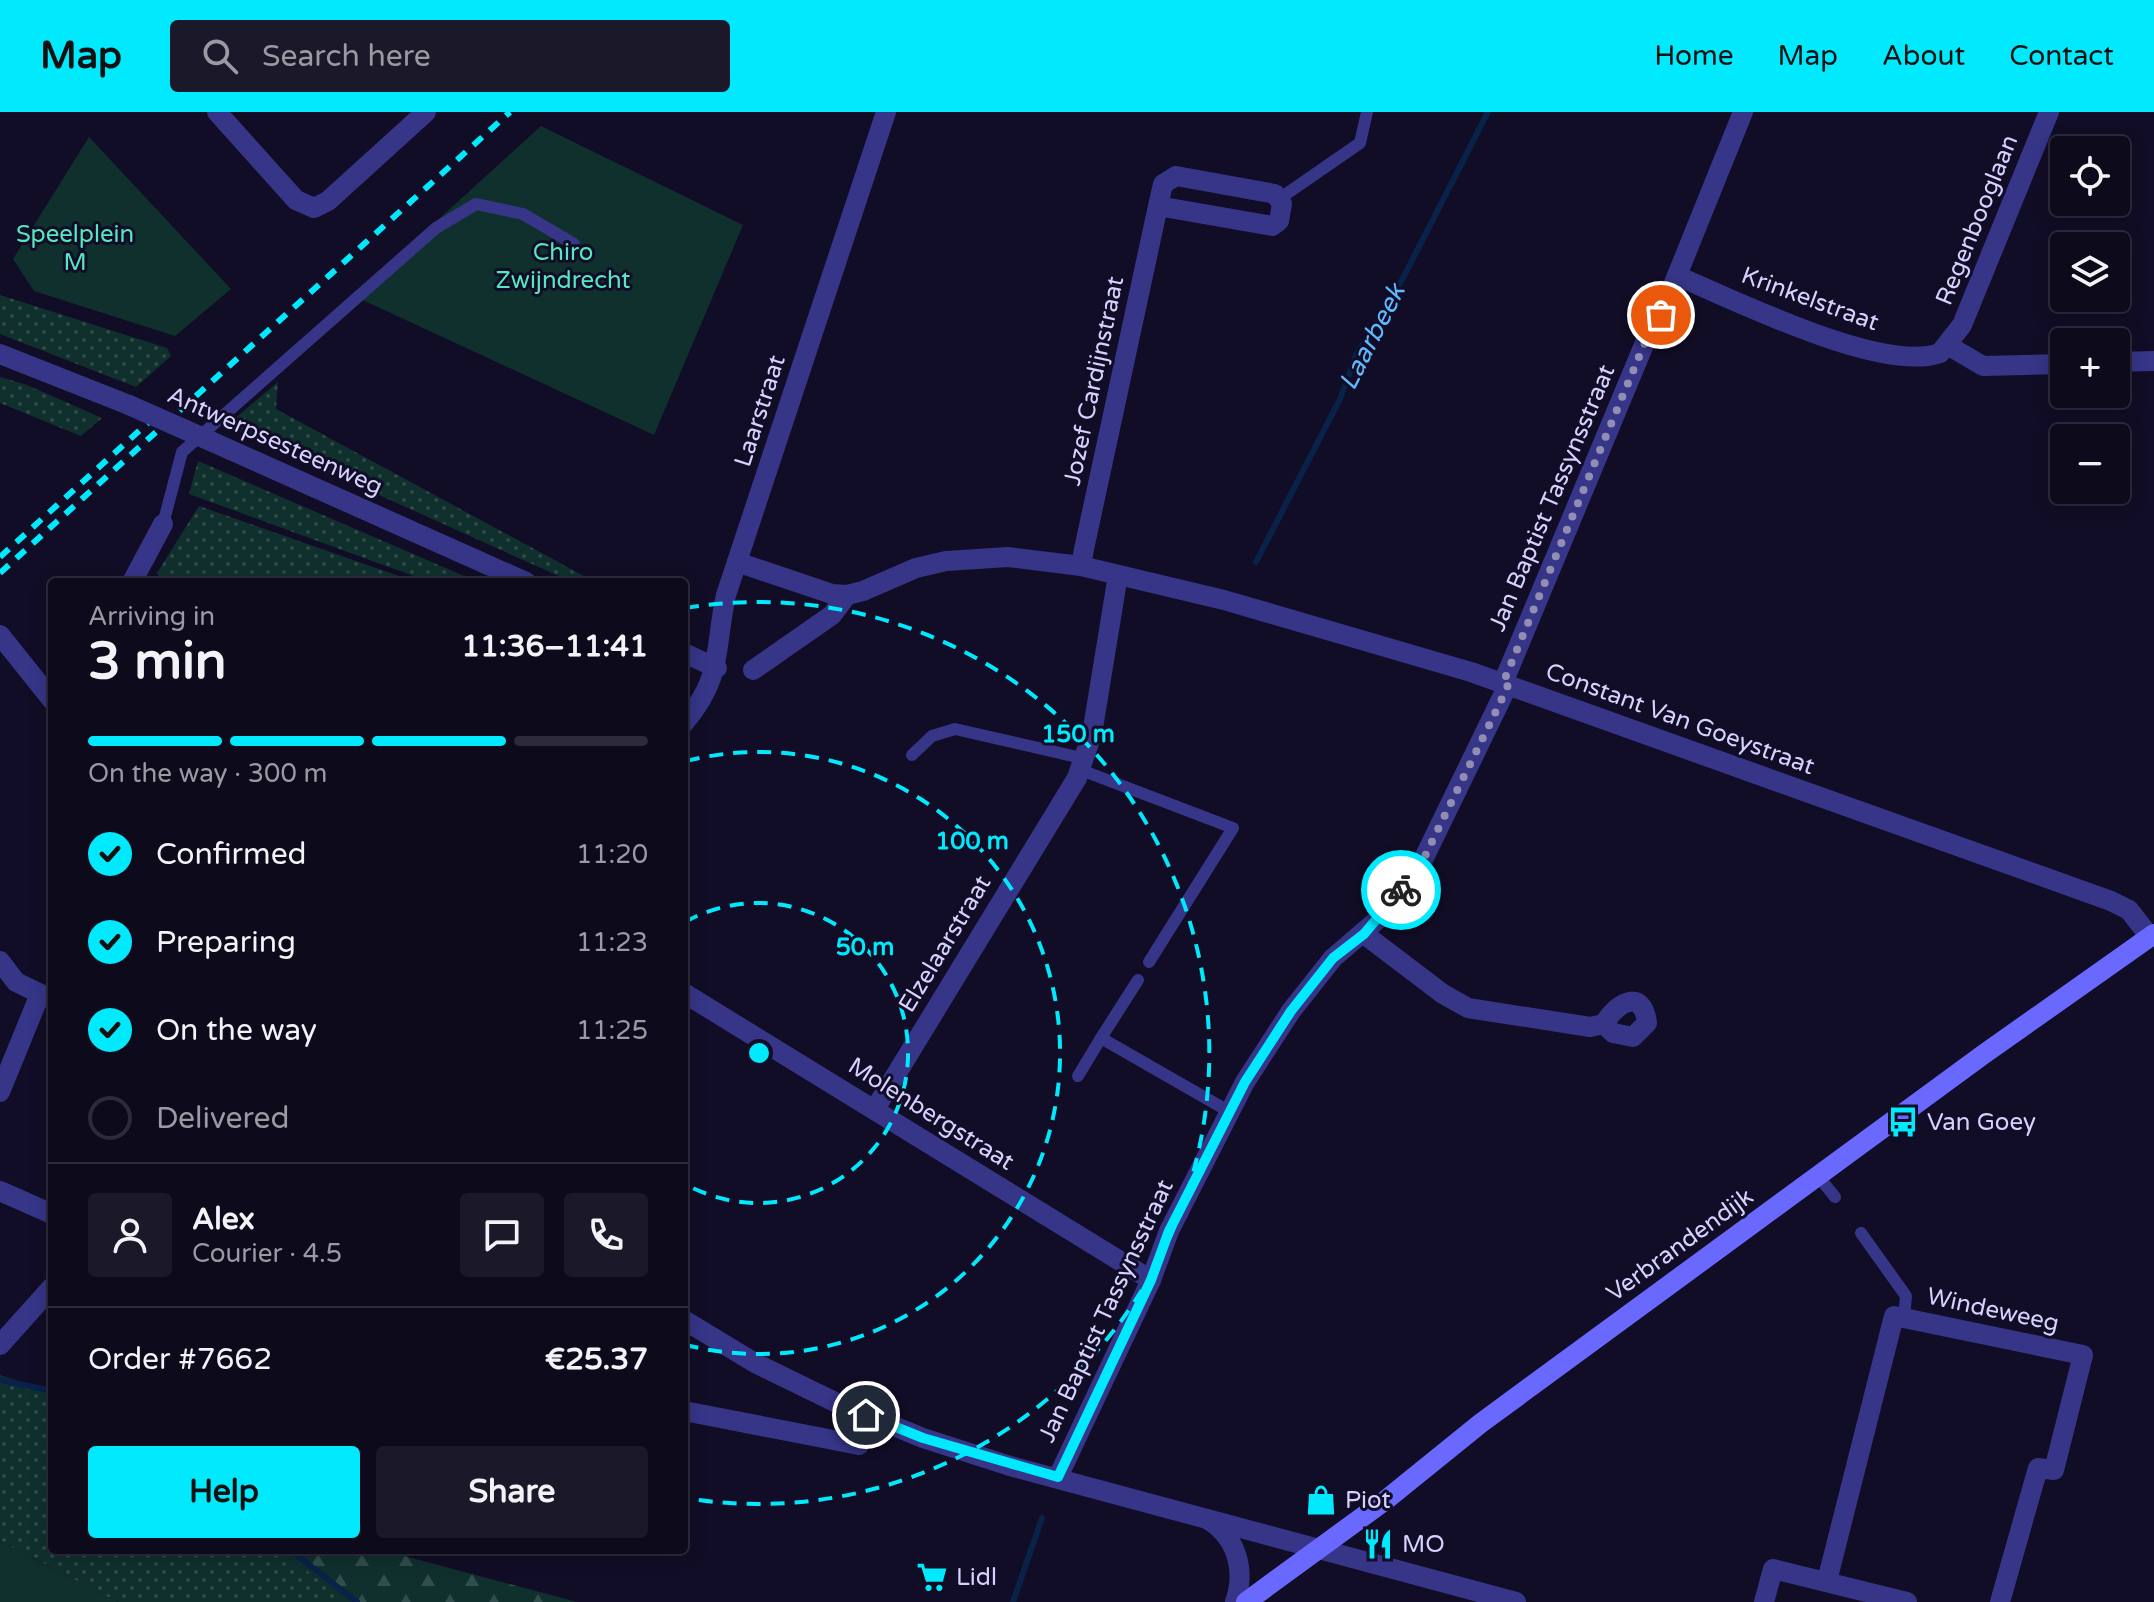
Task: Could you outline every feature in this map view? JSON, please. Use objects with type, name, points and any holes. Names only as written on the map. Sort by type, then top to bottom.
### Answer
[{"type":"main road","name":"Verbrandendijk","points":[[1246,1602],[1481,1423],[2152,935]]},
{"type":"street","points":[[217,112],[296,200],[314,208],[328,201],[426,112]]},
{"type":"street","name":"Laarstraat","points":[[688,718],[700,702],[717,668],[721,619],[737,562],[886,112]]},
{"type":"street","name":"Jan Baptist Tassynsstraat","points":[[1058,1477],[1151,1280],[1169,1231],[1245,1082],[1291,1011],[1333,958],[1364,934],[1422,862],[1505,684],[1617,408],[1677,276],[1743,112]]},
{"type":"street","name":"Regenbooglaan","points":[[1949,346],[1962,325],[2049,112]]},
{"type":"street","name":"Jozef Cardijnstraat","points":[[1081,566],[1163,184],[1176,176],[1275,194],[1279,199]]},
{"type":"street","points":[[1158,206],[1272,226],[1279,221],[1282,204],[1279,199]]},
{"type":"street","name":"Krinkelstraat","points":[[1677,276],[1856,348],[1930,356],[1949,346]]},
{"type":"street","points":[[1949,346],[1983,366],[2050,364]]},
{"type":"street","name":"Antwerpsesteenweg","points":[[0,354],[129,405],[517,578]]},
{"type":"street","points":[[2130,362],[2154,361]]},
{"type":"street","points":[[134,578],[163,524]]},
{"type":"street","name":"Constant Van Goeystraat","points":[[753,670],[832,615],[847,595],[916,568],[972,558],[1008,557],[1081,566],[1224,600],[1505,684],[2111,901],[2129,910],[2152,935]]},
{"type":"street","points":[[737,562],[832,594],[847,595]]},
{"type":"street","name":"Elzelaarstraat","points":[[875,1109],[1083,764],[1118,575]]},
{"type":"street","points":[[0,635],[48,695]]},
{"type":"street","points":[[688,655],[717,668]]},
{"type":"street","points":[[1364,934],[1443,994],[1468,1008],[1590,1027],[1604,1024]]},
{"type":"street","points":[[0,961],[16,982],[46,997],[0,1092]]},
{"type":"street","name":"Molenbergstraat","points":[[688,995],[1151,1280]]},
{"type":"street","points":[[0,1191],[48,1212]]},
{"type":"street","points":[[0,1345],[48,1291]]},
{"type":"street","name":"Windeweeg","points":[[1827,1581],[1894,1316],[2083,1355],[2054,1470],[2038,1468],[2000,1602]]},
{"type":"street","points":[[688,1322],[755,1363],[837,1403],[923,1438],[1516,1602]]},
{"type":"street","points":[[688,1412],[859,1445]]},
{"type":"street","points":[[1196,1513],[1218,1526],[1236,1552],[1241,1574],[1235,1602]]},
{"type":"street","points":[[1764,1602],[1773,1569],[1907,1602]]},
{"type":"lane","points":[[1279,199],[1360,143],[1367,112]]},
{"type":"lane","points":[[163,524],[182,452],[436,228],[476,204],[523,214],[574,244]]},
{"type":"lane","points":[[912,755],[932,736],[955,729],[1083,764],[1233,828],[1149,962]]},
{"type":"lane","points":[[1078,1076],[1138,980]]},
{"type":"lane","points":[[1101,1038],[1230,1112]]},
{"type":"lane","points":[[1818,1176],[1835,1197]]},
{"type":"lane","points":[[1861,1233],[1906,1296],[1904,1318]]},
{"type":"green space","name":"Chiro Zwijndrecht","points":[[541,126],[743,225],[654,435],[354,296]]},
{"type":"green space","name":"Speelplein M","points":[[89,137],[231,289],[175,336],[34,291],[13,259]]},
{"type":"green space","points":[[0,295],[167,348],[171,356],[136,387],[0,334]]},
{"type":"green space","points":[[0,377],[27,385],[102,418],[81,436],[0,403]]},
{"type":"green space","points":[[278,382],[276,409],[588,578],[563,578],[226,426]]},
{"type":"green space","points":[[198,461],[469,578],[419,578],[189,494]]},
{"type":"green space","points":[[199,506],[405,578],[160,578],[157,573]]},
{"type":"green space","points":[[0,1375],[48,1391],[48,1554],[284,1554],[351,1602],[118,1602],[0,1541]]},
{"type":"green space","points":[[0,1541],[118,1602],[0,1602]]},
{"type":"green space","points":[[284,1554],[397,1554],[577,1602],[351,1602]]},
{"type":"waterway","name":"Laarbeek","points":[[1256,562],[1340,399],[1356,355],[1401,282],[1488,112]]},
{"type":"waterway","name":"Laarbeek","points":[[0,1380],[48,1390]]},
{"type":"waterway","name":"Laarbeek","points":[[1013,1602],[1042,1518]]},
{"type":"waterway","name":"Laarbeek","points":[[295,1554],[357,1602]]},
{"type":"railway","points":[[0,573],[510,112]]},
{"type":"railway","points":[[0,557],[151,420]]},
{"type":"way so far","points":[[1401,890],[1422,862],[1481,745],[1508,685],[1503,683],[1599,449],[1646,340],[1661,315]]},
{"type":"place","name":"Van Goey","points":[[1903,1122]]},
{"type":"place","name":"Piot","points":[[1321,1500]]},
{"type":"place","name":"MO","points":[[1378,1544]]},
{"type":"place","name":"Lidl","points":[[932,1577]]},
{"type":"route","points":[[866,1415],[923,1438],[1010,1466],[1058,1477],[1151,1280],[1169,1231],[1245,1082],[1291,1011],[1333,958],[1383,915],[1401,890]]}]
